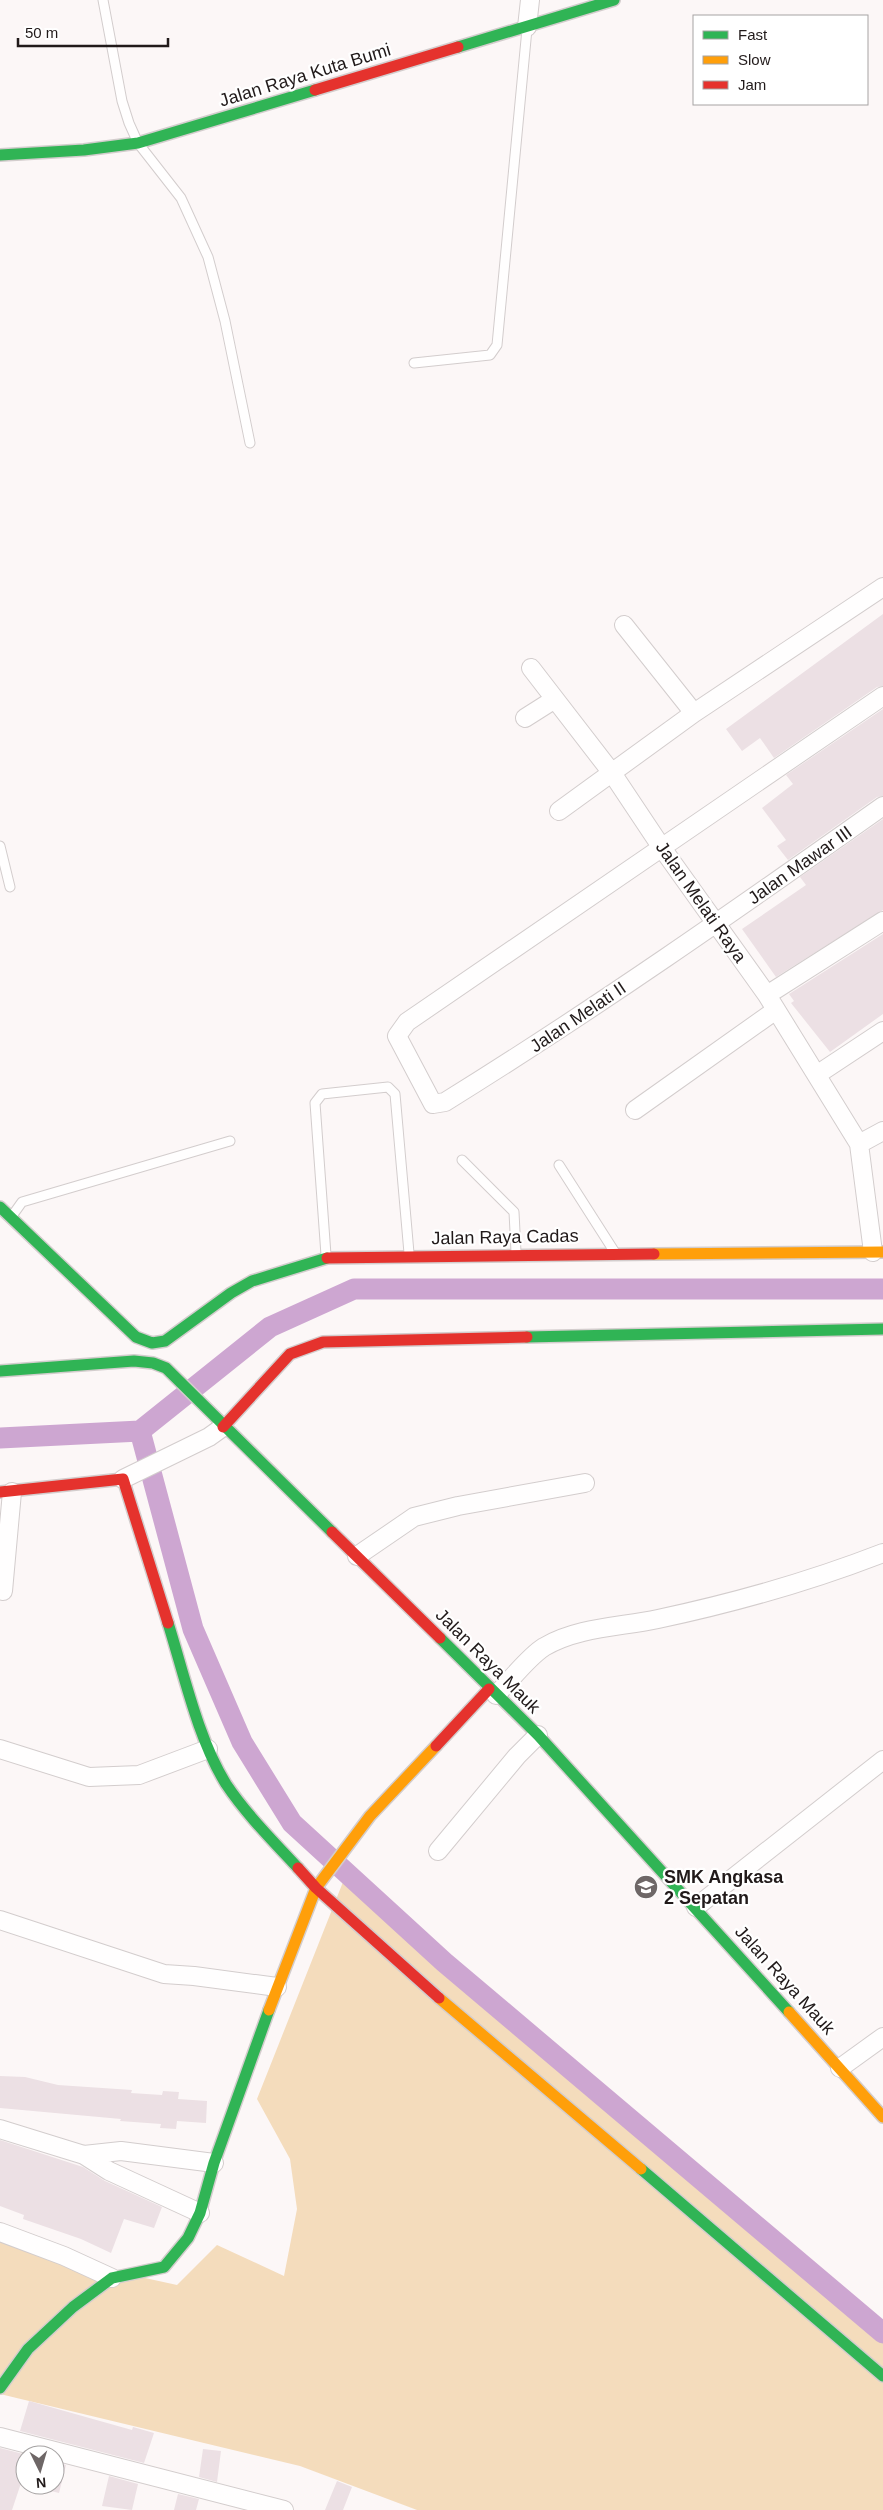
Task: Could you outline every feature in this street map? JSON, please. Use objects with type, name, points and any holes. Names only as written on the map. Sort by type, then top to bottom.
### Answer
[{"type":"street","points":[[527,26],[530,0]]},
{"type":"street","name":"Jalan Raya Kuta Bumi","points":[[0,155],[84,150],[138,143],[614,0]]},
{"type":"street","points":[[559,811],[694,713],[883,587]]},
{"type":"street","points":[[624,624],[694,713]]},
{"type":"street","name":"Jalan Melati Raya","points":[[531,668],[612,772],[662,848],[772,1002],[818,1074],[859,1144]]},
{"type":"street","points":[[662,848],[883,696]]},
{"type":"street","points":[[525,718],[555,699]]},
{"type":"street","name":"Jalan Mawar III","points":[[716,924],[883,806]]},
{"type":"street","name":"Jalan Melati II","points":[[662,848],[407,1022],[397,1036],[433,1104],[438,1105],[446,1102],[529,1050],[716,924]]},
{"type":"street","points":[[635,1110],[772,1002],[883,920]]},
{"type":"street","points":[[818,1074],[883,1032]]},
{"type":"street","points":[[878,1252],[859,1144],[883,1131]]},
{"type":"street","points":[[0,1207],[12,1216]]},
{"type":"street","name":"Jalan Raya Cadas","points":[[12,1216],[136,1337],[149,1344],[163,1343],[231,1293],[252,1281],[326,1258],[878,1252]]},
{"type":"street","points":[[3,1591],[6,1492],[123,1479],[209,1437],[217,1421],[290,1354],[323,1342],[883,1329]]},
{"type":"street","name":"Jalan Raya Mauk","points":[[0,1370],[134,1361],[153,1363],[166,1368],[217,1421],[357,1556],[538,1736],[696,1906],[883,2117]]},
{"type":"street","points":[[123,1479],[208,1749],[226,1783],[245,1809],[316,1888],[404,1968],[883,2376]]},
{"type":"street","points":[[357,1556],[414,1517],[458,1506],[585,1483]]},
{"type":"street","points":[[0,2388],[28,2348],[49,2327],[112,2278],[164,2267],[188,2238],[200,2213],[214,2163],[277,1988],[316,1888],[363,1826],[493,1692],[543,1648],[565,1637],[658,1619],[758,1593],[852,1565],[883,1553]]},
{"type":"street","points":[[438,1851],[517,1756],[538,1736]]},
{"type":"street","points":[[0,1749],[89,1777],[139,1775],[208,1749]]},
{"type":"street","points":[[696,1906],[883,1760]]},
{"type":"street","points":[[0,1920],[164,1974],[194,1976],[277,1988]]},
{"type":"street","points":[[840,2068],[883,2037]]},
{"type":"street","points":[[0,2129],[84,2155],[109,2171],[200,2213]]},
{"type":"street","points":[[84,2155],[121,2151],[214,2163]]},
{"type":"street","points":[[0,2232],[64,2256],[112,2278]]},
{"type":"street","points":[[0,2437],[284,2510]]},
{"type":"lane","points":[[103,0],[122,101],[138,143],[181,198],[208,257],[225,321],[250,443]]},
{"type":"lane","points":[[414,363],[490,355],[497,345],[527,26]]},
{"type":"lane","points":[[0,846],[10,886]]},
{"type":"lane","points":[[326,1258],[315,1104],[322,1094],[388,1087],[395,1094],[410,1256]]},
{"type":"lane","points":[[12,1216],[22,1202],[230,1141]]},
{"type":"lane","points":[[462,1160],[514,1212],[516,1255]]},
{"type":"lane","points":[[559,1165],[616,1254]]},
{"type":"shaded area","points":[[343,1882],[883,2340],[883,2510],[417,2510],[300,2466],[0,2394],[0,2239],[72,2262],[177,2285],[217,2245],[284,2276],[297,2209],[290,2159],[257,2099]]},
{"type":"building","points":[[883,614],[883,686],[877,687],[774,758],[760,738],[742,751],[726,729]]},
{"type":"building","points":[[883,709],[883,796],[877,797],[788,860],[777,846],[786,840],[762,808],[793,784],[786,775]]},
{"type":"building","points":[[883,819],[883,910],[776,977],[742,929],[806,885],[800,877]]},
{"type":"building","points":[[883,934],[883,1014],[830,1052],[791,1003],[794,1001],[789,994]]},
{"type":"building","points":[[0,2076],[25,2077],[58,2085],[132,2090],[131,2093],[162,2095],[163,2091],[179,2092],[178,2099],[207,2101],[206,2123],[177,2121],[176,2129],[160,2128],[161,2124],[0,2108]]},
{"type":"building","points":[[0,2140],[83,2167],[105,2181],[162,2207],[154,2228],[124,2219],[111,2253],[81,2239],[23,2219],[24,2215],[0,2206]]},
{"type":"building","points":[[29,2401],[132,2430],[133,2427],[154,2433],[144,2463],[20,2431]]},
{"type":"building","points":[[0,2448],[15,2452],[15,2495],[17,2495],[12,2510],[0,2510]]},
{"type":"building","points":[[203,2449],[221,2451],[217,2482],[199,2477]]},
{"type":"building","points":[[109,2476],[138,2484],[132,2510],[102,2506]]},
{"type":"building","points":[[337,2481],[352,2487],[343,2510],[325,2510]]},
{"type":"building","points":[[178,2494],[199,2499],[196,2510],[174,2510]]},
{"type":"waterway","points":[[140,1431],[270,1327],[354,1289],[883,1289]]},
{"type":"waterway","points":[[140,1431],[193,1629],[242,1742],[292,1823],[444,1962],[883,2333]]},
{"type":"waterway","points":[[0,1438],[140,1431]]},
{"type":"traffic: fast","points":[[458,47],[614,0]]},
{"type":"traffic: fast","points":[[0,155],[84,150],[138,143],[315,90]]},
{"type":"traffic: fast","points":[[0,1207],[136,1337],[152,1343],[165,1341],[231,1293],[252,1281],[327,1258]]},
{"type":"traffic: fast","points":[[527,1337],[883,1329]]},
{"type":"traffic: fast","points":[[0,1371],[134,1361],[153,1363],[166,1368],[332,1532]]},
{"type":"traffic: fast","points":[[168,1623],[192,1706],[216,1766],[242,1806],[298,1868]]},
{"type":"traffic: fast","points":[[440,1638],[538,1735],[789,2012]]},
{"type":"traffic: fast","points":[[0,2388],[28,2349],[73,2307],[112,2278],[164,2267],[188,2238],[200,2213],[214,2163],[269,2010]]},
{"type":"traffic: fast","points":[[641,2169],[883,2376]]},
{"type":"traffic: slow","points":[[654,1254],[883,1252]]},
{"type":"traffic: slow","points":[[269,2010],[316,1888],[370,1816],[436,1746]]},
{"type":"traffic: slow","points":[[439,1998],[641,2169]]},
{"type":"traffic: slow","points":[[789,2012],[883,2117]]},
{"type":"traffic: jam","points":[[315,90],[458,47]]},
{"type":"traffic: jam","points":[[327,1258],[654,1254]]},
{"type":"traffic: jam","points":[[223,1427],[290,1354],[323,1342],[527,1337]]},
{"type":"traffic: jam","points":[[0,1492],[123,1479],[168,1623]]},
{"type":"traffic: jam","points":[[332,1532],[440,1638]]},
{"type":"traffic: jam","points":[[436,1746],[489,1689]]},
{"type":"traffic: jam","points":[[298,1868],[316,1888],[439,1998]]},
{"type":"place","name":"SMK Angkasa 2 Sepatan","points":[[646,1887]]}]
